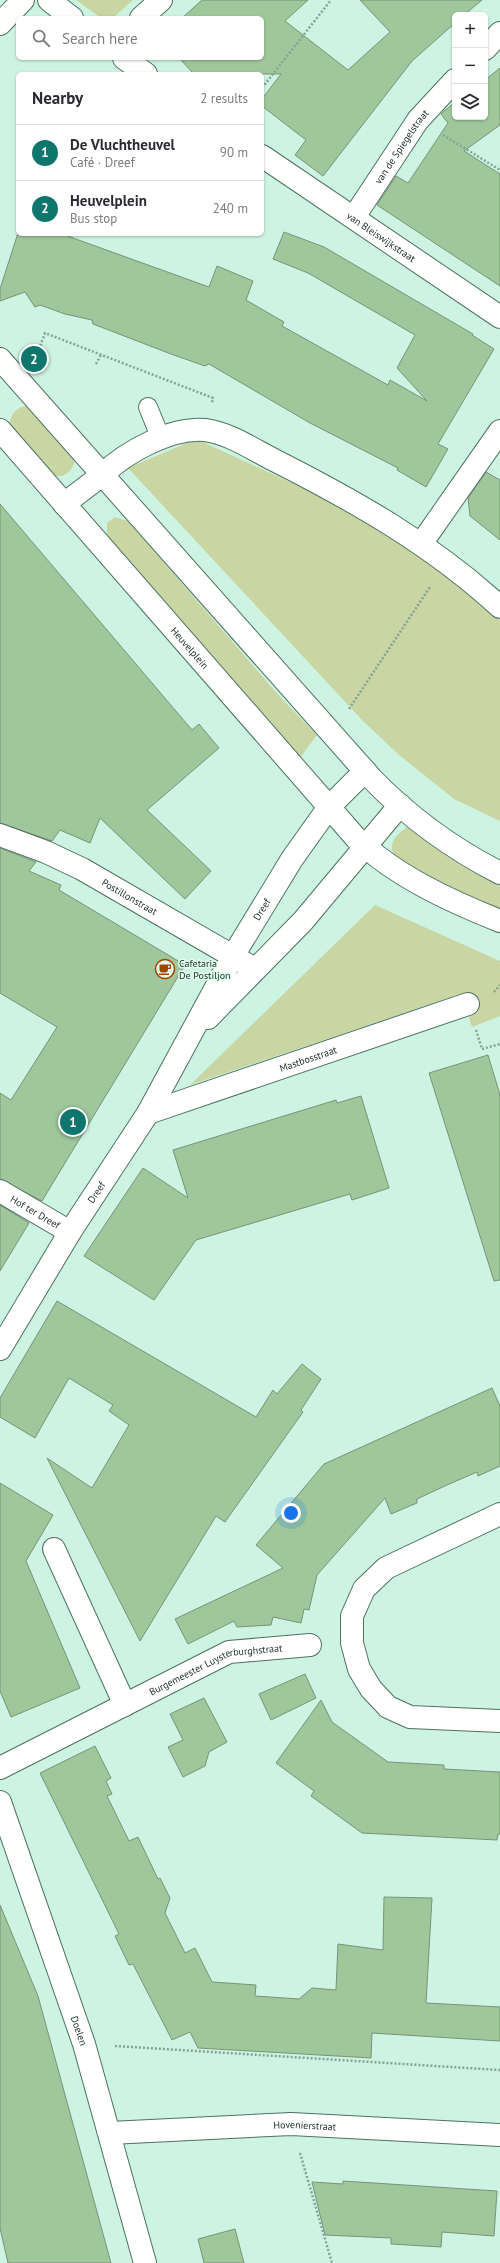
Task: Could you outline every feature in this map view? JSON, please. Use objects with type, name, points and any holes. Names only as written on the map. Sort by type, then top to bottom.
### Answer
[{"type":"street","points":[[0,24],[23,0]]},
{"type":"street","points":[[49,0],[69,16]]},
{"type":"street","points":[[143,16],[161,0]]},
{"type":"street","points":[[486,48],[500,33]]},
{"type":"street","points":[[127,60],[143,72]]},
{"type":"street","name":"van de Spiegelstraat","points":[[354,217],[418,120],[452,83]]},
{"type":"street","name":"van Bleiswijkstraat","points":[[264,157],[500,317]]},
{"type":"street","points":[[0,359],[365,770],[400,805],[450,843],[500,873]]},
{"type":"street","name":"Heuvelplein","points":[[0,430],[329,807],[366,847]]},
{"type":"street","points":[[64,504],[130,452],[161,439],[187,432],[205,430],[235,441],[282,464],[395,526],[446,562],[500,607]]},
{"type":"street","points":[[421,544],[500,431]]},
{"type":"street","name":"Dreef","points":[[0,1349],[70,1232],[148,1113],[233,956],[292,860],[329,807],[365,770]]},
{"type":"street","name":"Dreef","points":[[190,1036],[303,921],[400,805]]},
{"type":"street","name":"Postillonstraat","points":[[0,835],[46,852],[82,869],[255,969]]},
{"type":"street","points":[[366,847],[412,878],[500,921]]},
{"type":"street","name":"Mastbosstraat","points":[[148,1113],[468,1004]]},
{"type":"street","name":"Hof ter Dreef","points":[[0,1191],[70,1232]]},
{"type":"street","points":[[500,1514],[386,1568],[364,1589],[352,1616],[352,1644],[359,1669],[371,1689],[388,1707],[410,1717],[500,1721]]},
{"type":"street","points":[[54,1549],[125,1704]]},
{"type":"street","name":"Burgemeester Luysterburghstraat","points":[[0,1768],[230,1652],[310,1645]]},
{"type":"street","name":"Doelen","points":[[0,1802],[84,2044],[145,2263]]},
{"type":"street","name":"Hovenierstraat","points":[[110,2133],[291,2124],[500,2135]]},
{"type":"lane","points":[[148,407],[161,439]]},
{"type":"path","points":[[264,85],[331,0]]},
{"type":"path","points":[[418,120],[500,170]]},
{"type":"path","points":[[36,360],[45,333],[213,398],[205,430]]},
{"type":"path","points":[[96,364],[101,355]]},
{"type":"path","points":[[333,734],[446,562]]},
{"type":"path","points":[[84,2044],[500,2070]]},
{"type":"path","points":[[291,2124],[332,2263]]},
{"type":"green space","points":[[76,0],[133,0],[115,16],[98,16]]},
{"type":"green space","points":[[25,406],[30,406],[75,458],[73,466],[69,472],[62,476],[54,476],[9,425],[11,417],[15,411]]},
{"type":"green space","points":[[196,439],[366,517],[478,597],[500,620],[500,821],[454,799],[398,754],[363,721],[128,468]]},
{"type":"green space","points":[[115,517],[128,521],[281,698],[317,735],[299,759],[107,539],[107,523]]},
{"type":"green space","points":[[407,827],[462,865],[500,884],[500,910],[439,882],[394,856],[392,846],[394,839]]},
{"type":"green space","points":[[375,905],[500,961],[500,1016],[472,1027],[461,994],[190,1085]]},
{"type":"building","points":[[202,0],[308,0],[285,21],[348,70],[390,32],[360,0],[482,0],[468,12],[452,12],[452,26],[412,61],[323,176],[295,155],[306,140],[264,108],[264,96],[281,74],[264,74],[264,72],[192,72],[181,60],[264,60],[264,16],[184,16]]},
{"type":"building","points":[[500,68],[500,125],[464,151],[500,174],[500,286],[377,205],[396,176],[408,183],[448,123],[441,114],[452,105],[452,120],[488,120],[488,78]]},
{"type":"building","points":[[284,232],[324,247],[473,334],[472,335],[494,349],[438,444],[448,449],[426,487],[397,470],[398,468],[310,423],[209,364],[205,366],[171,354],[93,324],[92,320],[65,314],[40,305],[35,307],[25,292],[0,301],[0,289],[17,236],[68,236],[209,287],[217,266],[253,281],[246,300],[284,322],[282,326],[388,385],[390,380],[427,401],[397,368],[415,335],[308,273],[273,259]]},
{"type":"building","points":[[486,472],[500,480],[500,540],[470,516],[468,498]]},
{"type":"building","points":[[0,504],[192,730],[199,724],[219,748],[147,810],[211,871],[185,899],[100,818],[90,843],[60,830],[52,841],[0,823]]},
{"type":"building","points":[[0,848],[36,862],[29,871],[61,885],[59,890],[185,965],[42,1201],[0,1179],[0,1093],[11,1100],[57,1027],[0,993]]},
{"type":"building","points":[[488,1055],[500,1095],[500,1280],[494,1281],[429,1073]]},
{"type":"building","points":[[361,1096],[389,1188],[352,1200],[350,1194],[196,1240],[154,1300],[84,1256],[143,1168],[188,1198],[173,1150],[336,1100],[337,1103]]},
{"type":"building","points":[[0,1205],[29,1223],[0,1271]]},
{"type":"building","points":[[57,1301],[256,1417],[273,1390],[277,1394],[302,1364],[321,1379],[301,1410],[303,1412],[225,1522],[216,1516],[140,1641],[47,1458],[92,1488],[129,1425],[109,1411],[113,1405],[69,1378],[35,1438],[0,1417],[0,1398]]},
{"type":"building","points":[[492,1388],[500,1406],[500,1466],[478,1476],[477,1472],[447,1485],[417,1499],[417,1503],[391,1514],[385,1498],[317,1575],[309,1610],[304,1609],[301,1623],[273,1617],[271,1625],[237,1627],[234,1621],[188,1644],[175,1619],[283,1568],[256,1545],[324,1464]]},
{"type":"building","points":[[0,1483],[53,1515],[26,1561],[80,1688],[11,1717],[0,1691]]},
{"type":"building","points":[[305,1674],[316,1698],[271,1720],[259,1694]]},
{"type":"building","points":[[204,1698],[227,1742],[209,1752],[205,1766],[183,1777],[168,1747],[183,1740],[170,1714]]},
{"type":"building","points":[[321,1700],[332,1722],[388,1762],[444,1765],[444,1769],[500,1772],[500,1834],[498,1834],[497,1840],[362,1833],[311,1796],[314,1791],[276,1763]]},
{"type":"building","points":[[95,1746],[111,1778],[106,1781],[112,1794],[107,1796],[129,1841],[138,1837],[158,1879],[160,1878],[170,1898],[165,1913],[185,1953],[195,1948],[212,1982],[256,1985],[255,1996],[299,1999],[312,1988],[336,1990],[338,1944],[383,1950],[384,1897],[432,1898],[426,2003],[500,2007],[500,2041],[372,2033],[371,2058],[198,2048],[190,2032],[172,2040],[133,1964],[129,1965],[115,1936],[119,1934],[40,1773]]},
{"type":"building","points":[[0,1905],[38,1996],[111,2263],[8,2263],[0,2228]]},
{"type":"building","points":[[343,2181],[497,2191],[494,2236],[442,2232],[441,2247],[391,2244],[391,2238],[325,2235],[312,2182],[343,2184]]},
{"type":"building","points":[[235,2229],[244,2263],[204,2263],[198,2239]]},
{"type":"place","name":"Heuvelplein","points":[[34,359]]},
{"type":"place","name":"Cafetaria De Postiljon","points":[[165,969]]},
{"type":"place","name":"De Vluchtheuvel","points":[[73,1122]]}]
